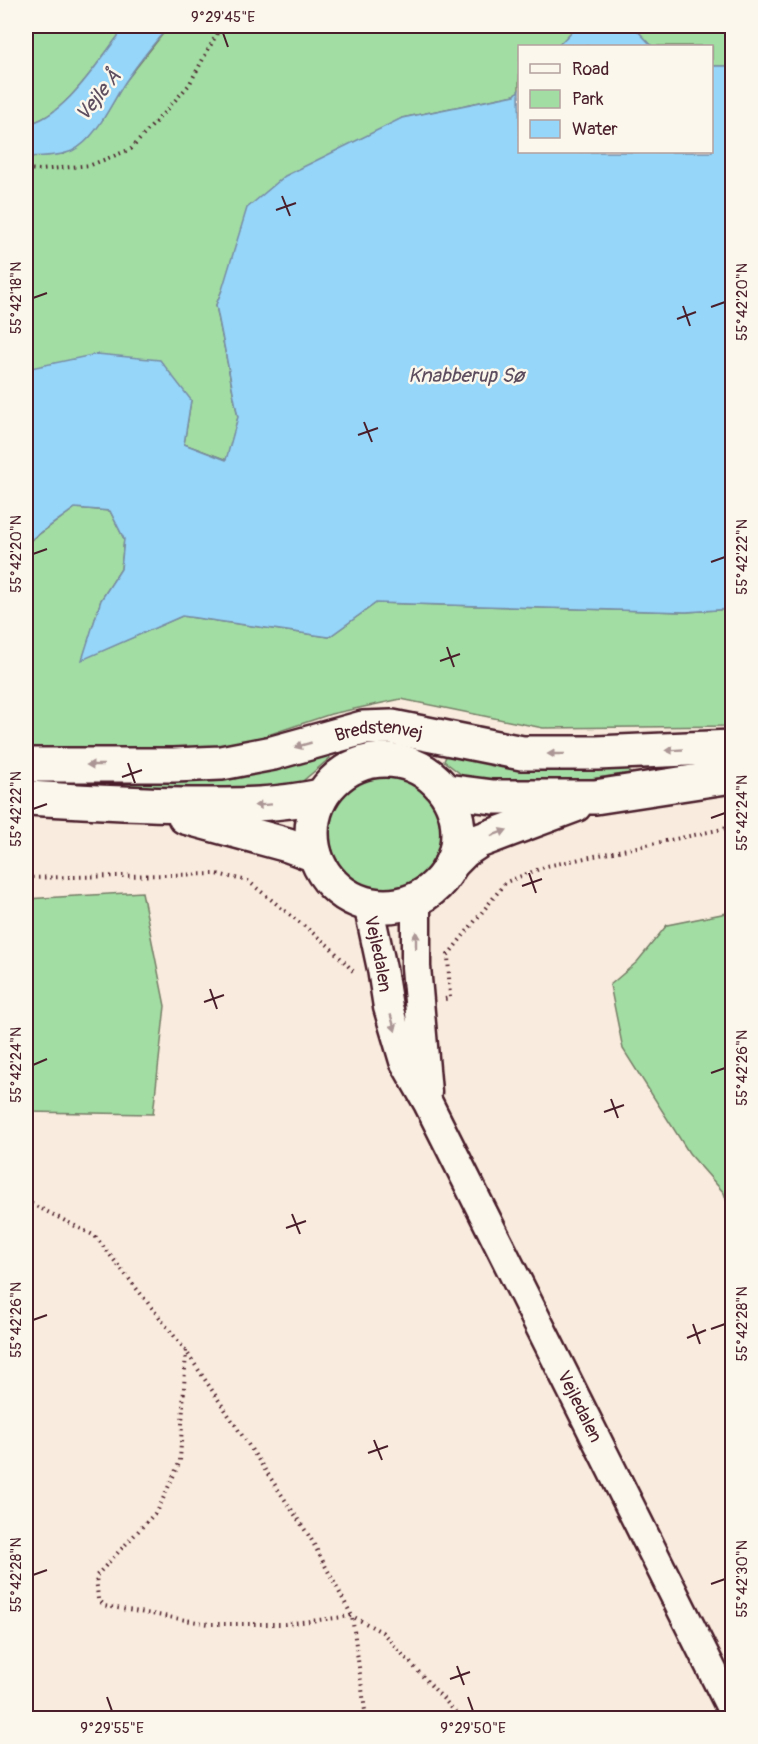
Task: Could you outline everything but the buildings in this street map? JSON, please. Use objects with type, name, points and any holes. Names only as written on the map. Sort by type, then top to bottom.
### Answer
[{"type":"main road","name":"Bredstenvej","points":[[26,765],[221,763],[273,753],[363,728],[392,727],[522,753],[597,753],[732,747]]},
{"type":"main road","points":[[390,759],[406,762],[422,769],[446,791],[453,805],[458,828],[456,850],[442,879],[430,890],[416,899],[384,906],[368,904],[347,895],[329,881],[315,855],[311,835],[314,814],[321,796],[344,772],[358,764],[390,759]]},
{"type":"main road","points":[[446,791],[493,797],[595,797],[732,776]]},
{"type":"main road","points":[[26,798],[137,805],[259,806],[321,796]]},
{"type":"main road","points":[[451,864],[479,841],[595,797]]},
{"type":"main road","points":[[137,805],[252,835],[315,855]]},
{"type":"street","name":"Vejledalen","points":[[416,899],[417,985],[429,1103]]},
{"type":"street","name":"Vejledalen","points":[[368,904],[388,1007],[404,1061],[429,1103],[732,1710]]},
{"type":"path","points":[[26,170],[91,165],[131,149],[189,85],[221,26]]},
{"type":"path","points":[[26,1201],[95,1236],[186,1351],[311,1539],[352,1616],[366,1719]]},
{"type":"path","points":[[186,1351],[180,1461],[158,1510],[96,1576],[98,1599],[105,1606],[208,1624],[285,1624],[352,1616],[382,1632],[461,1719]]},
{"type":"green space","points":[[26,26],[126,26],[82,84],[55,111],[41,120],[26,124]]},
{"type":"green space","points":[[169,26],[577,26],[559,45],[518,45],[518,91],[515,95],[402,118],[222,290],[216,305],[238,417],[227,460],[184,444],[191,400],[26,369],[26,157],[64,154],[82,144],[103,119],[125,82]]},
{"type":"green space","points":[[633,26],[732,26],[732,68],[713,66],[713,45],[651,45]]},
{"type":"green space","points":[[75,508],[110,511],[124,539],[121,569],[101,600],[83,659],[182,616],[329,637],[376,603],[686,612],[732,609],[732,726],[543,728],[401,699],[331,714],[237,745],[160,752],[26,752],[26,544]]},
{"type":"green space","points":[[449,749],[629,762],[630,773],[523,789],[471,782],[444,761]]},
{"type":"green space","points":[[327,751],[330,758],[298,785],[284,792],[103,787],[104,776]]},
{"type":"green space","points":[[385,777],[406,781],[424,794],[437,812],[441,833],[437,854],[424,872],[406,885],[385,889],[364,885],[346,872],[333,854],[329,833],[333,812],[346,794],[364,781]]},
{"type":"green space","points":[[142,892],[165,1006],[153,1114],[26,1112],[26,899]]},
{"type":"green space","points":[[732,912],[732,1217],[724,1193],[689,1153],[623,1049],[610,985],[637,962],[667,925]]},
{"type":"water","name":"Vejle Å","points":[[126,26],[169,26],[131,74],[103,120],[89,138],[72,151],[49,156],[26,157],[26,124],[41,120],[55,111],[82,84]]},
{"type":"water","points":[[577,26],[633,26],[651,45],[559,45]]},
{"type":"water","name":"Knabberup Sø","points":[[713,66],[731,66],[732,68],[732,609],[686,612],[376,603],[329,637],[182,616],[82,660],[101,600],[121,569],[124,539],[110,511],[75,508],[26,543],[26,369],[97,354],[160,360],[191,400],[184,444],[226,460],[238,417],[216,305],[247,208],[285,176],[402,118],[515,95],[518,91],[518,153],[713,153]]}]
